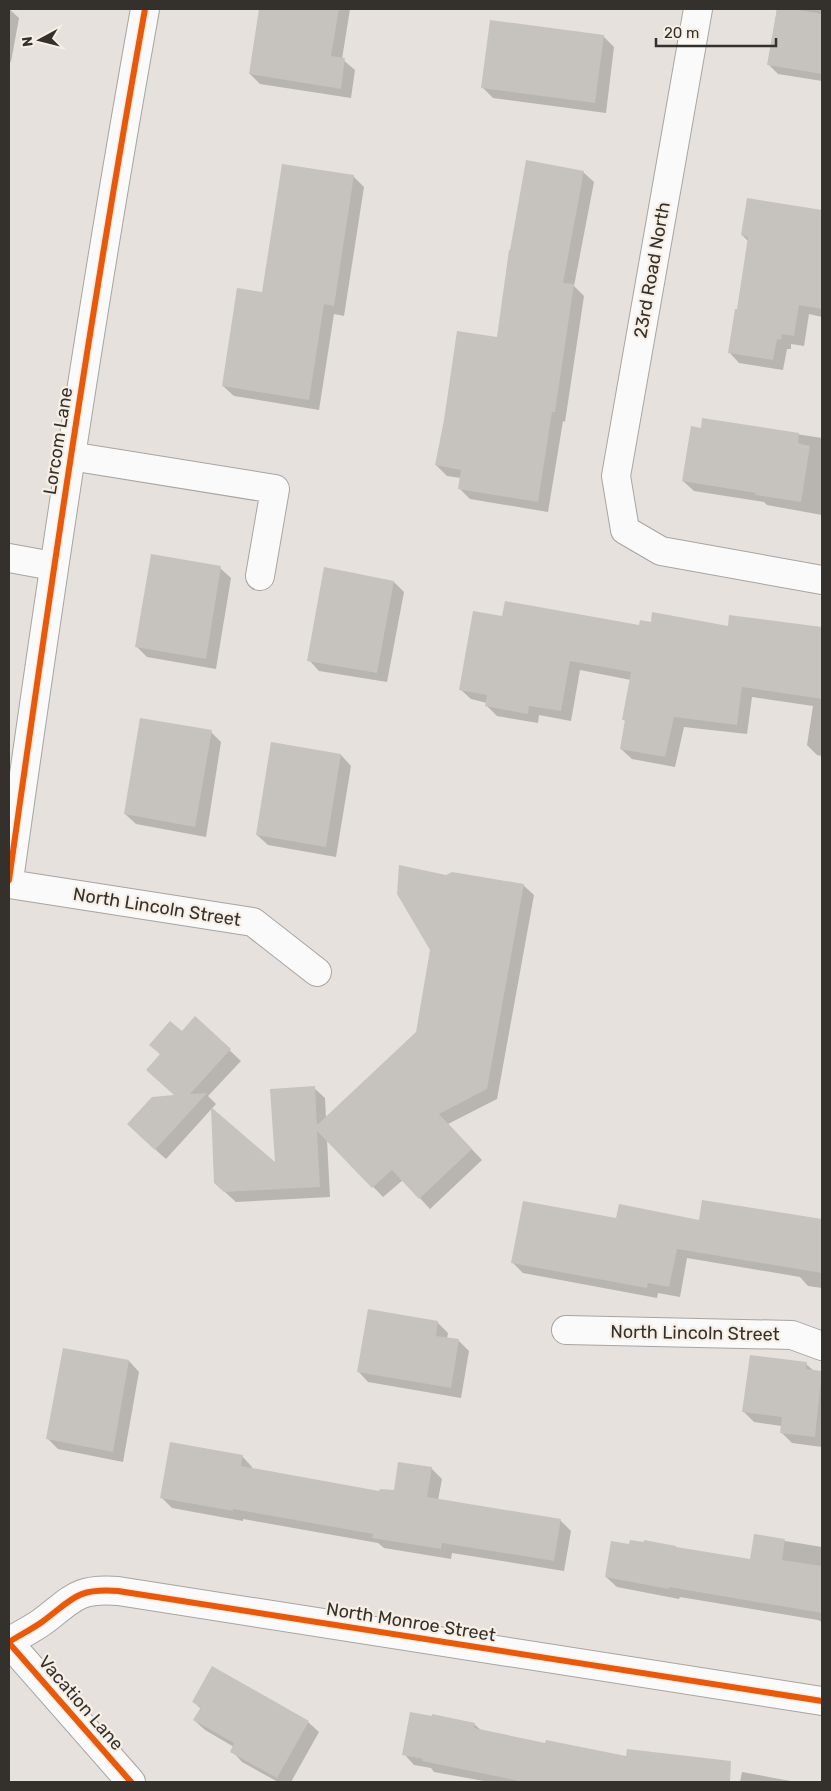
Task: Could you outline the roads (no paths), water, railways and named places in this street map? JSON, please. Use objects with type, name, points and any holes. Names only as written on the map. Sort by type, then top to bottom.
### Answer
[{"type":"street","name":"Lorcom Lane","points":[[9,880],[70,456],[119,154],[145,9]]},
{"type":"street","name":"23rd Road North","points":[[698,9],[616,476],[625,530],[661,551],[822,580]]},
{"type":"street","points":[[70,456],[275,489],[260,576]]},
{"type":"street","points":[[9,558],[53,566]]},
{"type":"street","name":"North Lincoln Street","points":[[9,884],[253,922],[318,972]]},
{"type":"street","name":"North Lincoln Street","points":[[566,1330],[792,1334],[822,1346]]},
{"type":"street","name":"North Monroe Street","points":[[9,1643],[41,1623],[81,1593],[97,1590],[118,1591],[822,1702]]},
{"type":"street","name":"Vacation Lane","points":[[9,1643],[131,1782]]}]
